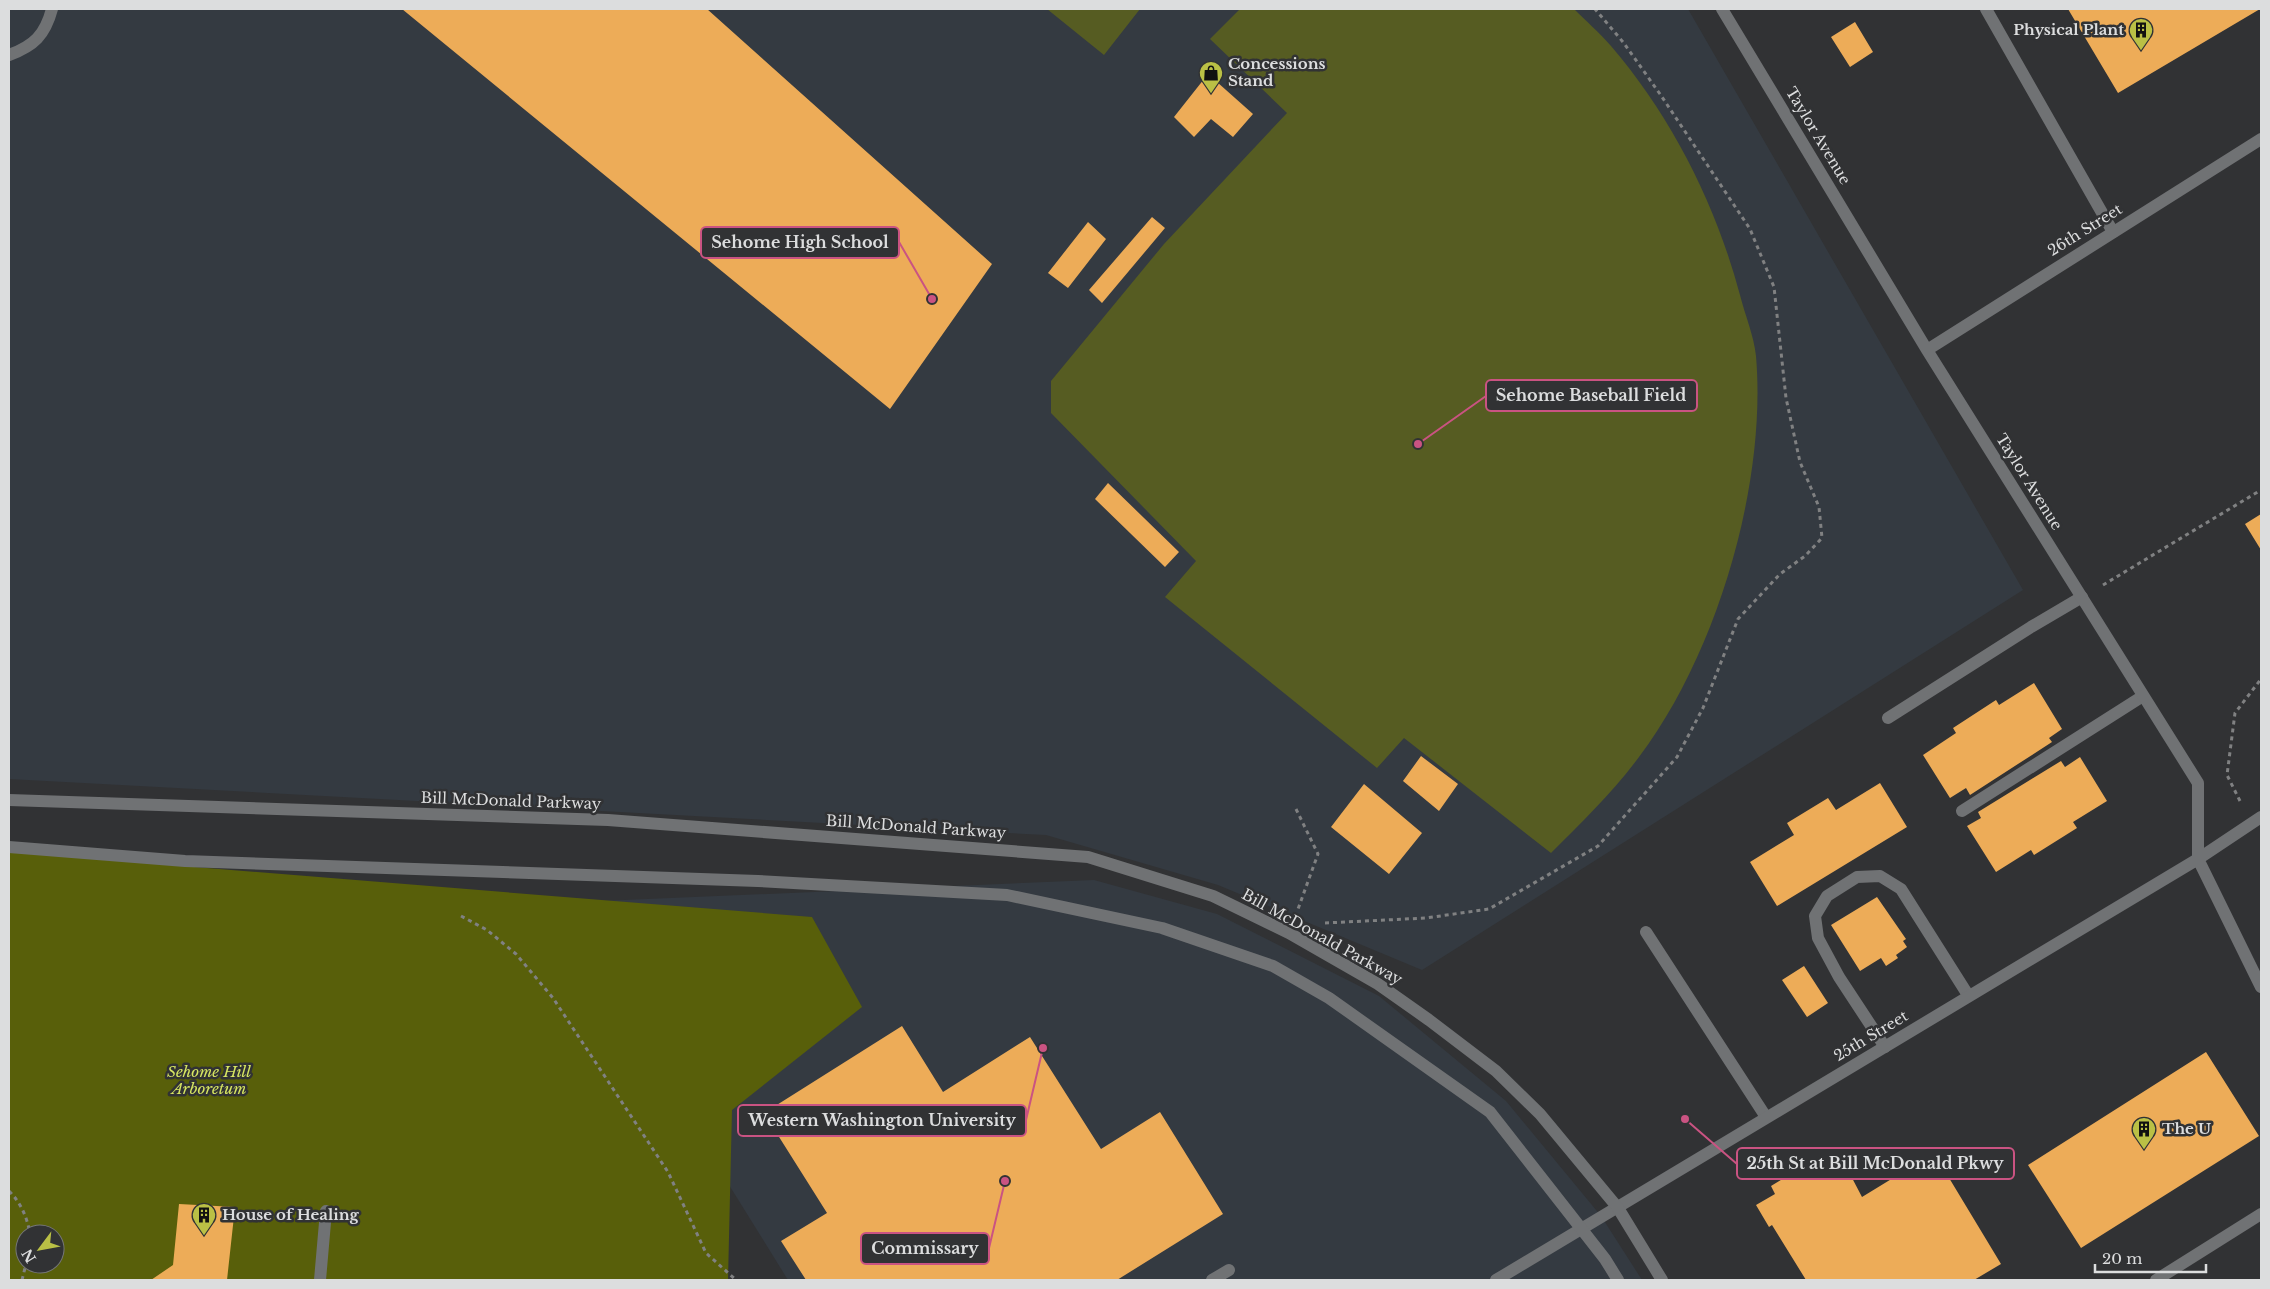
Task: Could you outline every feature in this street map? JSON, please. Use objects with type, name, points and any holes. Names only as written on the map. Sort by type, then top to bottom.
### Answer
[{"type":"main road","points":[[9,55],[25,49],[39,38],[48,23],[52,9]]},
{"type":"main road","name":"Taylor Avenue","points":[[1722,9],[1927,350],[2198,783],[2198,859],[2261,987]]},
{"type":"main road","points":[[1986,9],[2113,232]]},
{"type":"main road","name":"26th Street","points":[[1927,350],[2261,139]]},
{"type":"main road","points":[[1888,718],[2031,627],[2082,598]]},
{"type":"main road","points":[[1962,811],[2143,696]]},
{"type":"main road","name":"Bill McDonald Parkway","points":[[9,800],[608,820],[1088,857],[1213,896],[1289,933],[1378,984],[1429,1020],[1496,1071],[1540,1114],[1618,1208],[1662,1280]]},
{"type":"main road","name":"25th Street","points":[[1496,1280],[1582,1230],[1968,995],[2198,859],[2257,820]]},
{"type":"main road","points":[[9,846],[185,861],[758,881],[1007,895],[1162,928],[1273,966],[1329,998],[1490,1112],[1605,1259],[1618,1280]]},
{"type":"main road","points":[[1885,1047],[1839,977],[1818,938],[1815,916],[1827,896],[1857,877],[1880,876],[1901,889],[1968,995]]},
{"type":"main road","points":[[1646,932],[1766,1117]]},
{"type":"main road","points":[[320,1280],[326,1211]]},
{"type":"main road","points":[[2156,1280],[2261,1214]]},
{"type":"main road","points":[[1212,1280],[1229,1270]]},
{"type":"path","points":[[1289,933],[1328,922],[1426,918],[1489,909],[1598,846],[1677,757],[1703,708],[1738,619],[1780,574],[1806,556],[1822,538],[1819,508],[1800,462],[1786,398],[1774,287],[1750,228],[1660,94],[1623,42],[1595,9]]},
{"type":"path","points":[[2082,598],[2261,490]]},
{"type":"path","points":[[2257,820],[2228,775],[2236,713],[2261,679]]},
{"type":"path","points":[[1289,933],[1318,854],[1296,809]]},
{"type":"path","points":[[461,916],[487,930],[516,954],[553,998],[668,1172],[706,1253],[736,1280]]},
{"type":"path","points":[[9,1191],[17,1200],[28,1224]]},
{"type":"shaded area","points":[[9,9],[1688,9],[2023,590],[1422,970],[1218,885],[1046,835],[9,779]]},
{"type":"shaded area","points":[[1094,880],[1217,914],[1379,996],[1506,1101],[1601,1216],[1642,1280],[788,1280],[554,903]]},
{"type":"green space","points":[[1047,9],[1140,9],[1104,55]]},
{"type":"green space","points":[[1240,9],[1574,9],[1611,46],[1654,102],[1689,163],[1705,195],[1718,228],[1730,261],[1756,356],[1757,406],[1753,458],[1744,512],[1731,566],[1713,619],[1692,669],[1667,715],[1639,757],[1619,782],[1551,853],[1404,738],[1377,768],[1165,597],[1196,561],[1051,413],[1051,381],[1164,244],[1287,113],[1210,39]]},
{"type":"green space","name":"Sehome Hill Arboretum","points":[[9,852],[812,917],[862,1007],[732,1110],[728,1280],[9,1280]]},
{"type":"building","points":[[402,9],[707,9],[992,264],[890,409]]},
{"type":"building","name":"Physical Plant","points":[[2068,9],[2260,9],[2118,93]]},
{"type":"building","points":[[1855,22],[1873,52],[1850,67],[1831,37]]},
{"type":"building","name":"Concessions Stand","points":[[1208,74],[1253,114],[1233,137],[1211,119],[1194,137],[1174,117]]},
{"type":"building","points":[[1152,217],[1165,228],[1102,303],[1089,290]]},
{"type":"building","points":[[1088,222],[1106,239],[1068,288],[1048,273]]},
{"type":"building","points":[[1108,483],[1179,552],[1165,567],[1095,499]]},
{"type":"building","points":[[2261,514],[2261,550],[2245,524]]},
{"type":"building","points":[[2034,683],[2062,729],[2049,738],[2052,742],[1970,795],[1966,788],[1950,798],[1923,755],[1956,733],[1953,728],[1996,700],[1999,705]]},
{"type":"building","points":[[1421,756],[1458,784],[1439,811],[1403,781]]},
{"type":"building","points":[[2080,757],[2107,801],[2073,822],[2077,828],[2034,855],[2031,850],[1996,872],[1967,826],[1981,818],[1978,812],[2061,761],[2065,767]]},
{"type":"building","points":[[1880,783],[1907,827],[1777,906],[1750,862],[1794,835],[1787,823],[1828,798],[1836,810]]},
{"type":"building","points":[[1364,784],[1422,833],[1389,874],[1331,827]]},
{"type":"building","points":[[1877,897],[1906,939],[1903,941],[1907,947],[1896,955],[1898,958],[1886,966],[1881,958],[1860,971],[1831,925]]},
{"type":"building","points":[[1804,966],[1828,1003],[1807,1017],[1782,980]]},
{"type":"building","points":[[902,1026],[943,1092],[1030,1037],[1101,1149],[1160,1112],[1223,1214],[1117,1280],[806,1280],[781,1241],[827,1213],[769,1121],[777,1116],[772,1108]]},
{"type":"building","name":"The U","points":[[2206,1052],[2259,1136],[2081,1248],[2028,1165]]},
{"type":"building","points":[[1934,1153],[2001,1264],[1974,1280],[1806,1280],[1772,1225],[1769,1227],[1756,1205],[1775,1194],[1771,1186],[1817,1158],[1821,1166],[1840,1155],[1862,1197]]},
{"type":"building","name":"House of Healing","points":[[179,1204],[235,1207],[227,1280],[151,1280],[173,1265]]},
{"type":"place","name":"Physical Plant","points":[[2141,51]]},
{"type":"place","name":"Concessions Stand","points":[[1211,94]]},
{"type":"place","name":"Sehome High School","points":[[932,299]]},
{"type":"place","name":"Sehome Baseball Field","points":[[1418,444]]},
{"type":"place","name":"Western Washington University","points":[[1043,1048]]},
{"type":"place","name":"25th St at Bill McDonald Pkwy","points":[[1685,1119]]},
{"type":"place","name":"The U","points":[[2144,1150]]},
{"type":"place","name":"Commissary","points":[[1005,1181]]},
{"type":"place","name":"House of Healing","points":[[204,1236]]}]
